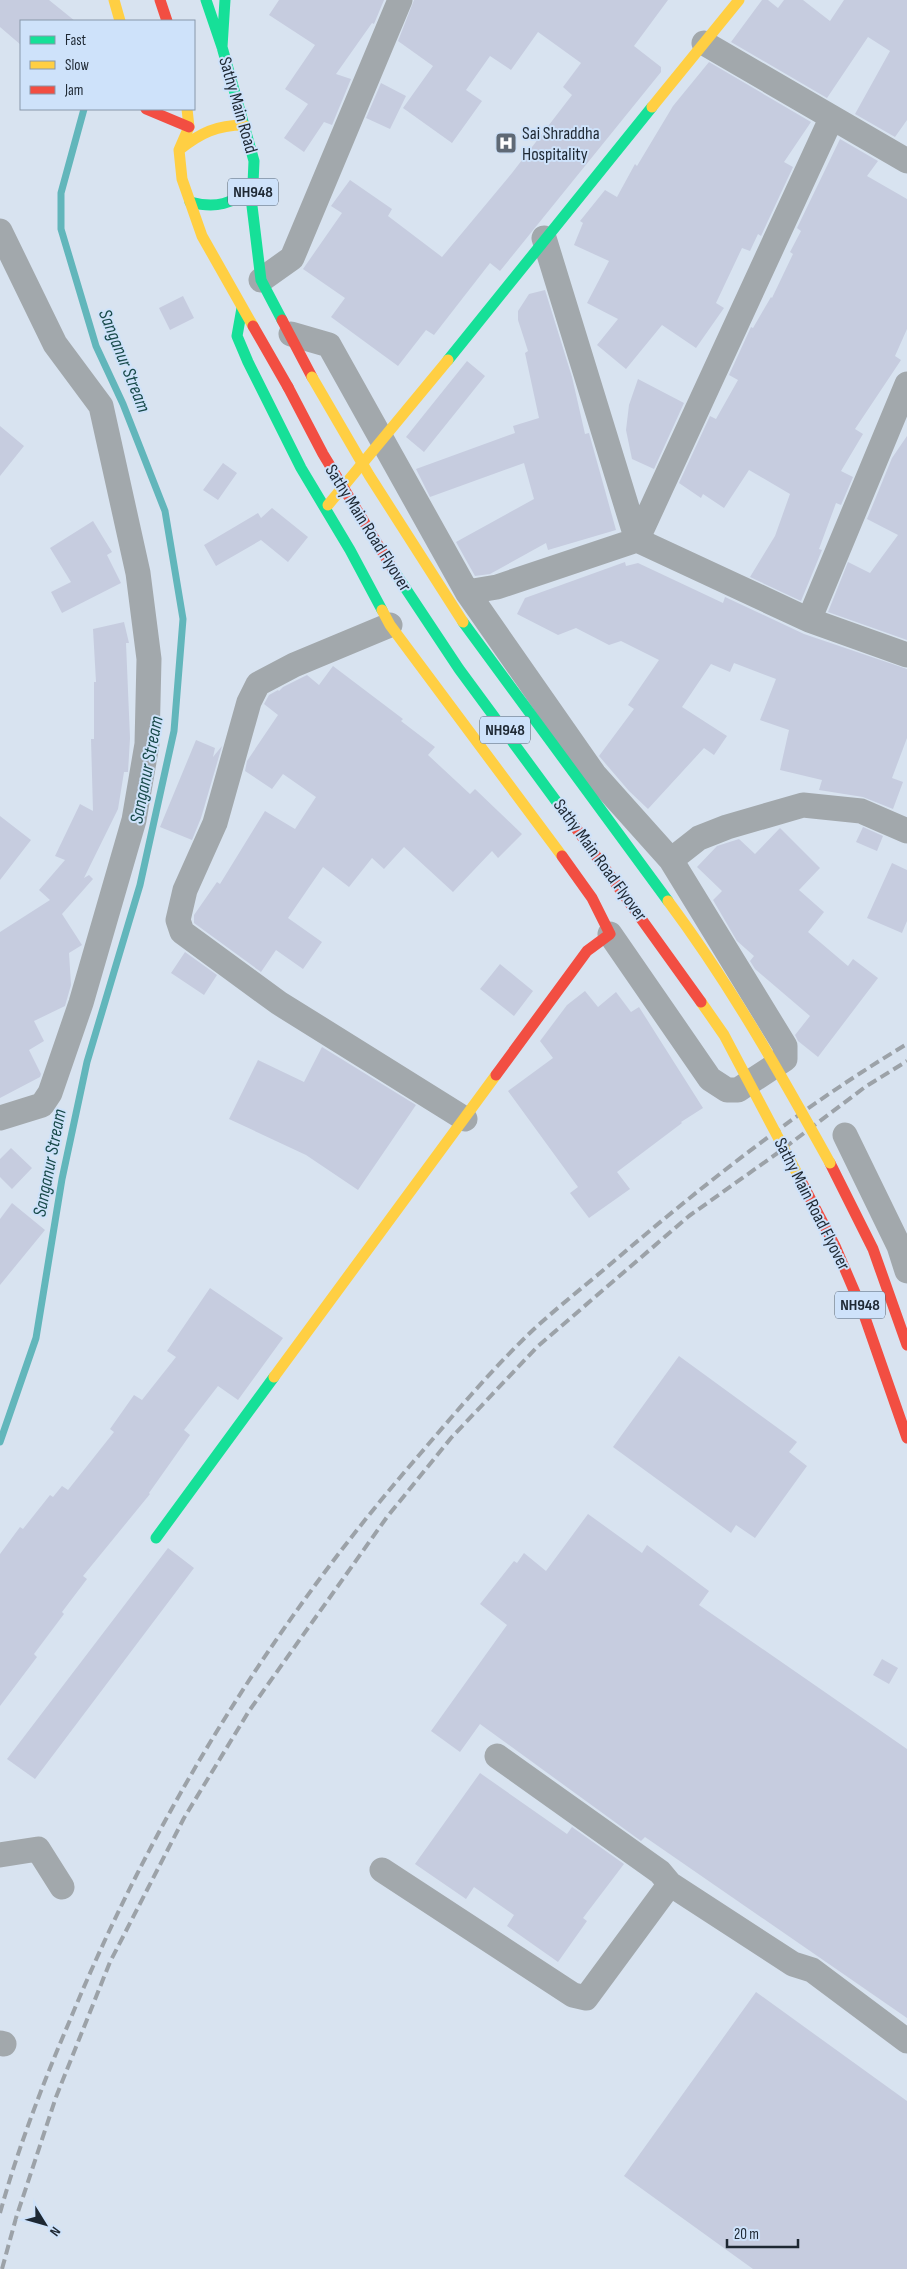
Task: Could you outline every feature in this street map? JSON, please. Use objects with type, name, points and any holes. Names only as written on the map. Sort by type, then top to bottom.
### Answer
[{"type":"main road","points":[[160,0],[167,20]]},
{"type":"main road","name":"NH948","points":[[206,0],[222,47]]},
{"type":"main road","points":[[325,508],[382,441],[544,238],[739,0]]},
{"type":"main road","points":[[222,47],[225,1]]},
{"type":"main road","points":[[115,5],[120,20]]},
{"type":"main road","name":"Sathy Main Road","points":[[222,47],[254,162],[252,206],[261,280],[291,334]]},
{"type":"main road","points":[[146,110],[189,128]]},
{"type":"main road","points":[[179,150],[189,128],[187,110]]},
{"type":"main road","points":[[179,150],[199,133],[223,124],[244,125]]},
{"type":"main road","name":"NH948","points":[[179,150],[182,179],[202,236],[242,308]]},
{"type":"main road","points":[[190,202],[206,207],[224,206],[240,198],[253,187]]},
{"type":"main road","points":[[156,1538],[587,951],[610,934],[592,898],[390,625],[301,468],[248,362],[237,336],[242,308]]},
{"type":"main road","name":"Sathy Main Road Flyover","points":[[242,308],[288,387],[323,454],[391,568],[459,669],[660,942],[724,1036],[835,1246],[862,1309],[907,1438]]},
{"type":"main road","name":"Sathy Main Road Flyover","points":[[291,334],[312,377],[369,475],[464,624],[709,956],[766,1048],[830,1163],[873,1249],[907,1345]]},
{"type":"street","points":[[261,280],[292,258],[400,0]]},
{"type":"street","points":[[704,43],[831,119],[907,161]]},
{"type":"street","points":[[637,540],[831,119]]},
{"type":"street","points":[[0,231],[55,344],[100,406],[138,573],[149,659],[147,744],[134,820],[81,1003],[50,1092],[42,1105],[0,1118]]},
{"type":"street","points":[[544,238],[637,540]]},
{"type":"street","points":[[291,334],[329,345],[468,592],[594,774],[671,860],[785,1046],[785,1059],[738,1090],[727,1090],[710,1079],[610,934]]},
{"type":"street","points":[[808,620],[907,384]]},
{"type":"street","points":[[468,592],[497,587],[637,540],[808,620],[907,655]]},
{"type":"street","points":[[390,625],[294,665],[258,684],[250,702],[215,823],[185,890],[178,920],[182,932],[279,1003],[465,1119]]},
{"type":"street","points":[[671,860],[700,838],[727,827],[803,805],[861,811],[907,831]]},
{"type":"street","points":[[845,1135],[899,1246],[907,1271]]},
{"type":"street","points":[[497,1756],[660,1872],[670,1884],[793,1964],[812,1970],[907,2041]]},
{"type":"street","points":[[0,1855],[38,1849],[62,1887]]},
{"type":"street","points":[[382,1870],[573,1995],[586,1998],[670,1884]]},
{"type":"building","points":[[0,0],[49,0],[74,20],[20,20],[20,44],[0,27]]},
{"type":"building","points":[[279,0],[384,0],[374,24],[372,23],[336,74],[351,79],[332,125],[324,122],[304,152],[284,138],[308,104],[285,89],[315,45],[269,15]]},
{"type":"building","points":[[414,0],[668,0],[634,46],[661,67],[661,72],[500,271],[490,263],[434,335],[426,330],[398,366],[331,317],[345,298],[303,269],[342,213],[331,206],[350,180],[392,209],[388,216],[442,257],[512,173],[572,95],[563,87],[581,63],[538,32],[511,70],[490,56],[466,90],[482,101],[452,143],[403,108],[433,66],[398,41]]},
{"type":"building","points":[[762,0],[768,0],[778,8],[784,0],[803,0],[830,21],[844,0],[907,0],[907,120],[895,137],[855,114],[890,51],[868,37],[827,98],[731,42]]},
{"type":"building","points":[[709,62],[811,122],[784,162],[793,167],[761,236],[758,234],[750,251],[742,248],[716,303],[724,308],[696,348],[662,325],[626,369],[597,345],[618,319],[587,303],[609,261],[574,245],[583,223],[580,221],[605,190],[617,197],[635,164],[637,166],[673,106]]},
{"type":"building","points":[[381,83],[406,96],[390,129],[366,118]]},
{"type":"building","points":[[840,139],[878,161],[867,176],[907,199],[907,329],[895,356],[901,360],[855,429],[863,434],[841,471],[853,477],[841,505],[836,503],[819,549],[822,550],[801,601],[750,577],[775,536],[790,494],[749,470],[724,508],[703,494],[701,498],[679,483],[710,416],[716,419],[738,380],[729,375],[751,327],[753,328],[772,298],[793,254],[790,252],[801,231],[797,228]]},
{"type":"building","points":[[545,290],[572,377],[585,434],[589,433],[616,530],[548,550],[546,543],[490,574],[475,576],[456,542],[534,499],[524,463],[430,497],[416,469],[515,433],[513,426],[539,418],[525,353],[528,351],[518,320],[518,311],[529,294]]},
{"type":"building","points":[[183,296],[194,318],[170,330],[159,308]]},
{"type":"building","points":[[467,361],[485,376],[424,452],[406,437]]},
{"type":"building","points":[[638,379],[684,403],[654,469],[632,459],[626,430],[629,405]]},
{"type":"building","points":[[0,426],[24,446],[0,476]]},
{"type":"building","points":[[907,436],[907,640],[828,612],[848,562],[870,573],[898,535],[867,519],[892,458]]},
{"type":"building","points":[[223,463],[237,473],[218,500],[203,490]]},
{"type":"building","points":[[272,508],[308,537],[288,562],[261,540],[216,566],[204,545],[258,513],[261,518]]},
{"type":"building","points":[[93,521],[112,552],[107,555],[121,583],[62,613],[51,592],[71,582],[50,548]]},
{"type":"building","points":[[625,562],[626,566],[638,563],[723,603],[725,597],[804,634],[907,669],[907,738],[892,778],[903,782],[893,809],[863,797],[819,790],[822,780],[780,770],[789,730],[760,720],[776,679],[734,663],[730,672],[711,664],[682,707],[727,736],[714,755],[704,748],[648,809],[629,791],[599,756],[634,709],[628,705],[659,660],[621,641],[609,645],[576,628],[558,635],[517,614],[525,598]]},
{"type":"building","points":[[124,622],[129,643],[126,643],[130,738],[128,772],[124,772],[118,809],[84,878],[89,875],[93,879],[62,914],[82,945],[69,953],[71,985],[65,1006],[34,1021],[44,1041],[29,1050],[41,1074],[40,1077],[0,1098],[0,932],[50,900],[39,890],[65,860],[55,856],[80,804],[93,811],[91,739],[94,739],[94,682],[96,682],[93,629]]},
{"type":"building","points":[[333,666],[403,719],[401,721],[435,747],[428,755],[470,794],[475,789],[522,834],[498,858],[492,851],[453,892],[404,847],[384,869],[372,858],[349,887],[323,867],[288,918],[322,942],[303,969],[276,950],[261,972],[194,923],[194,915],[217,882],[220,884],[265,811],[295,829],[316,797],[283,774],[272,789],[245,771],[247,761],[278,715],[264,704],[269,695],[307,675],[319,685]]},
{"type":"building","points":[[196,740],[215,748],[213,757],[222,746],[201,818],[192,840],[160,827]]},
{"type":"building","points":[[0,816],[31,840],[0,880]]},
{"type":"building","points":[[863,827],[883,836],[877,851],[856,842]]},
{"type":"building","points":[[780,828],[820,868],[799,890],[824,912],[808,932],[848,966],[853,959],[878,978],[818,1057],[798,1041],[795,1035],[810,1016],[755,969],[750,961],[754,956],[737,941],[713,900],[722,891],[697,867],[717,846],[739,839],[755,854]]},
{"type":"building","points":[[892,863],[907,870],[907,921],[902,933],[867,918]]},
{"type":"building","points":[[185,952],[217,975],[204,995],[171,973]]},
{"type":"building","points":[[500,964],[533,991],[514,1016],[480,989]]},
{"type":"building","points":[[585,991],[598,1007],[616,992],[631,1012],[639,1007],[703,1108],[681,1122],[617,1172],[630,1189],[589,1218],[570,1193],[578,1187],[508,1091],[553,1058],[540,1041],[567,1005]]},
{"type":"building","points":[[322,1047],[416,1105],[358,1190],[306,1155],[229,1119],[258,1060],[304,1082]]},
{"type":"building","points":[[11,1148],[32,1168],[12,1189],[0,1177],[0,1159]]},
{"type":"building","points":[[12,1203],[45,1230],[0,1285],[0,1219]]},
{"type":"building","points":[[210,1288],[283,1338],[238,1400],[218,1386],[184,1430],[190,1435],[150,1494],[83,1576],[87,1579],[34,1654],[37,1657],[0,1706],[0,1554],[20,1527],[23,1529],[50,1495],[53,1497],[62,1486],[68,1490],[114,1432],[110,1429],[134,1395],[142,1400],[176,1357],[167,1351]]},
{"type":"building","points":[[679,1356],[797,1442],[789,1452],[807,1466],[755,1538],[736,1525],[731,1533],[613,1447]]},
{"type":"building","points":[[588,1514],[642,1553],[647,1545],[709,1591],[699,1605],[907,1749],[907,2018],[645,1837],[641,1841],[480,1724],[460,1752],[431,1731],[507,1625],[480,1604],[514,1561],[517,1563],[524,1553],[546,1571]]},
{"type":"building","points":[[168,1548],[194,1568],[35,1779],[7,1759]]},
{"type":"building","points":[[882,1659],[898,1668],[889,1684],[873,1675]]},
{"type":"building","points":[[480,1773],[567,1834],[572,1827],[624,1864],[583,1918],[587,1921],[558,1962],[507,1926],[514,1915],[474,1887],[466,1899],[415,1864]]},
{"type":"building","points":[[756,1992],[907,2101],[907,2269],[753,2269],[624,2176]]},
{"type":"waterway","name":"Sanganur Stream","points":[[0,1442],[36,1338],[62,1179],[87,1062],[140,885],[174,731],[183,619],[165,511],[123,404],[96,346],[61,229],[61,193],[84,110]]},
{"type":"railway","points":[[0,2213],[23,2140],[50,2068],[103,1943],[140,1868],[222,1723],[316,1584],[367,1518],[475,1390],[544,1320],[723,1171],[832,1092],[907,1044]]},
{"type":"railway","points":[[2,2269],[16,2218],[56,2097],[110,1962],[184,1818],[249,1711],[387,1517],[451,1438],[537,1347],[689,1216],[779,1152],[865,1087],[907,1061]]},
{"type":"traffic: fast","points":[[206,0],[222,47],[254,161],[252,206],[261,280],[282,320]]},
{"type":"traffic: fast","points":[[222,47],[225,0]]},
{"type":"traffic: fast","points":[[448,360],[652,107]]},
{"type":"traffic: fast","points":[[190,202],[216,205],[238,198],[253,187]]},
{"type":"traffic: fast","points":[[242,308],[237,336],[248,362],[301,468],[350,550],[382,610]]},
{"type":"traffic: fast","points":[[392,568],[459,669],[573,824]]},
{"type":"traffic: fast","points":[[463,622],[668,901]]},
{"type":"traffic: fast","points":[[156,1538],[274,1377]]},
{"type":"traffic: slow","points":[[114,0],[120,20]]},
{"type":"traffic: slow","points":[[652,107],[739,0]]},
{"type":"traffic: slow","points":[[187,110],[189,127],[179,150],[182,179],[202,236],[253,326]]},
{"type":"traffic: slow","points":[[179,150],[209,131],[234,125],[244,125]]},
{"type":"traffic: slow","points":[[328,505],[448,360]]},
{"type":"traffic: slow","points":[[312,377],[369,475],[463,622]]},
{"type":"traffic: slow","points":[[382,610],[390,625],[562,856]]},
{"type":"traffic: slow","points":[[668,901],[691,932],[733,997],[773,1062],[830,1163]]},
{"type":"traffic: slow","points":[[701,1002],[724,1035],[799,1177]]},
{"type":"traffic: slow","points":[[274,1377],[496,1075]]},
{"type":"traffic: jam","points":[[160,0],[167,20]]},
{"type":"traffic: jam","points":[[148,110],[189,127]]},
{"type":"traffic: jam","points":[[282,320],[312,377]]},
{"type":"traffic: jam","points":[[253,326],[288,387]]},
{"type":"traffic: jam","points":[[288,387],[323,454],[392,568]]},
{"type":"traffic: jam","points":[[573,824],[701,1002]]},
{"type":"traffic: jam","points":[[496,1075],[587,951],[610,934],[592,898],[562,856]]},
{"type":"traffic: jam","points":[[830,1163],[873,1249],[907,1345]]},
{"type":"traffic: jam","points":[[799,1177],[835,1246],[862,1309],[907,1438]]},
{"type":"place","name":"Sai Shraddha Hospitality","points":[[506,143]]}]
